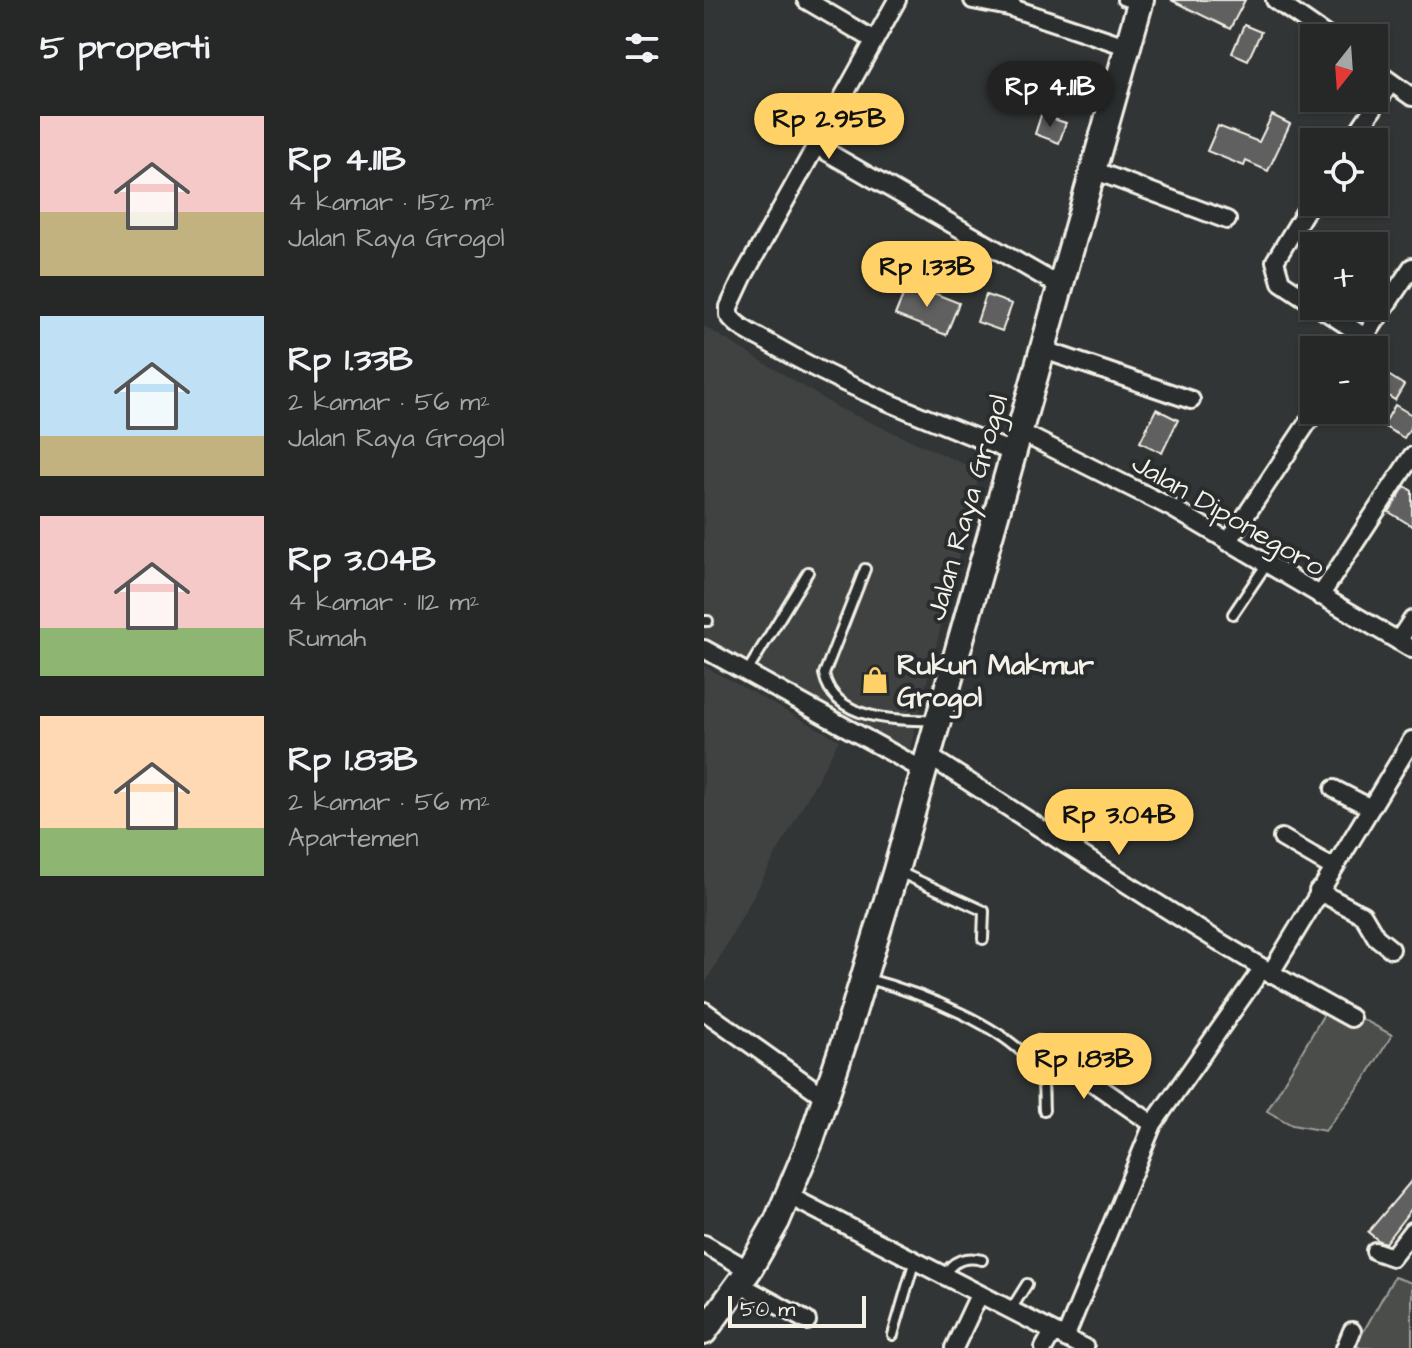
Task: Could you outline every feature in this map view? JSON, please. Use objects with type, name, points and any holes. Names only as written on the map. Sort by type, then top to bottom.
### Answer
[{"type":"main road","name":"Jalan Raya Grogol","points":[[704,1332],[744,1277],[789,1196],[825,1097],[896,870],[1058,285],[1093,170],[1126,46],[1134,2]]},
{"type":"street","points":[[806,0],[874,40]]},
{"type":"street","points":[[897,0],[815,145],[1058,285]]},
{"type":"street","points":[[973,0],[1010,4],[1126,46]]},
{"type":"street","points":[[1275,0],[1310,24]]},
{"type":"street","points":[[1388,80],[1412,97]]},
{"type":"street","points":[[1360,128],[1391,82]]},
{"type":"street","name":"Jalan Diponegoro","points":[[815,145],[732,299],[729,307],[732,320],[803,363],[877,399],[1015,441],[1137,490],[1405,645]]},
{"type":"street","points":[[1093,170],[1227,220]]},
{"type":"street","points":[[1300,294],[1281,282],[1275,261],[1302,216]]},
{"type":"street","points":[[1366,336],[1412,267]]},
{"type":"street","points":[[1333,320],[1352,336]]},
{"type":"street","points":[[1041,349],[1191,400]]},
{"type":"street","points":[[1228,542],[1307,424]]},
{"type":"street","points":[[1320,596],[1412,456]]},
{"type":"street","points":[[1405,645],[1412,620]]},
{"type":"street","points":[[704,649],[925,763],[1066,843],[1119,882],[1266,971],[1351,1018]]},
{"type":"street","points":[[1054,1340],[1153,1124],[1266,971],[1412,740]]},
{"type":"street","points":[[1334,789],[1369,807]]},
{"type":"street","points":[[1282,838],[1332,867]]},
{"type":"street","points":[[1318,891],[1363,915],[1376,937],[1391,949]]},
{"type":"street","points":[[704,1011],[825,1097]]},
{"type":"street","points":[[1038,1045],[1153,1124]]},
{"type":"street","points":[[789,1196],[979,1295],[1054,1340],[1085,1348]]},
{"type":"street","points":[[1375,1251],[1392,1257],[1412,1231]]},
{"type":"street","points":[[704,1244],[744,1277],[807,1321]]},
{"type":"street","points":[[954,1348],[979,1295]]},
{"type":"street","points":[[1345,1348],[1352,1331]]},
{"type":"lane","points":[[1233,614],[1266,565]]},
{"type":"lane","points":[[865,569],[824,674],[828,691],[844,706],[877,716],[937,720]]},
{"type":"lane","points":[[746,673],[808,572]]},
{"type":"lane","points":[[1066,843],[1100,815],[1129,827]]},
{"type":"lane","points":[[896,870],[984,911],[983,939]]},
{"type":"lane","points":[[863,978],[964,1014],[1003,1038],[1039,1073],[1044,1110]]},
{"type":"lane","points":[[944,1277],[955,1263],[969,1257],[982,1260]]},
{"type":"lane","points":[[893,1335],[914,1263]]},
{"type":"lane","points":[[1009,1312],[1027,1284]]},
{"type":"shaded area","points":[[704,326],[838,408],[980,471],[908,757],[704,636]]},
{"type":"shaded area","points":[[704,666],[839,740],[705,984],[704,984]]},
{"type":"shaded area","points":[[1331,1002],[1392,1035],[1363,1082],[1325,1131],[1292,1125],[1267,1111]]},
{"type":"shaded area","points":[[1394,1277],[1412,1283],[1412,1348],[1361,1348],[1356,1345]]},
{"type":"building","points":[[1171,0],[1245,0],[1230,29]]},
{"type":"building","points":[[1244,25],[1261,32],[1248,60],[1232,53]]},
{"type":"building","points":[[1041,115],[1066,123],[1059,143],[1035,134]]},
{"type":"building","points":[[1272,115],[1290,124],[1268,171],[1246,161],[1244,166],[1207,151],[1218,126],[1259,142]]},
{"type":"building","points":[[908,283],[959,303],[946,335],[895,315]]},
{"type":"building","points":[[986,295],[1012,304],[1002,331],[977,322]]},
{"type":"building","points":[[1388,375],[1404,385],[1395,400],[1388,396]]},
{"type":"building","points":[[1395,405],[1412,415],[1412,425],[1404,438],[1383,426],[1388,424]]},
{"type":"building","points":[[1156,409],[1178,420],[1162,453],[1140,442]]},
{"type":"building","points":[[1405,486],[1412,491],[1412,526],[1389,512]]},
{"type":"building","points":[[1412,1180],[1412,1208],[1385,1243],[1379,1241],[1368,1232]]},
{"type":"place","name":"Rukun Makmur Grogol","points":[[875,680]]}]
